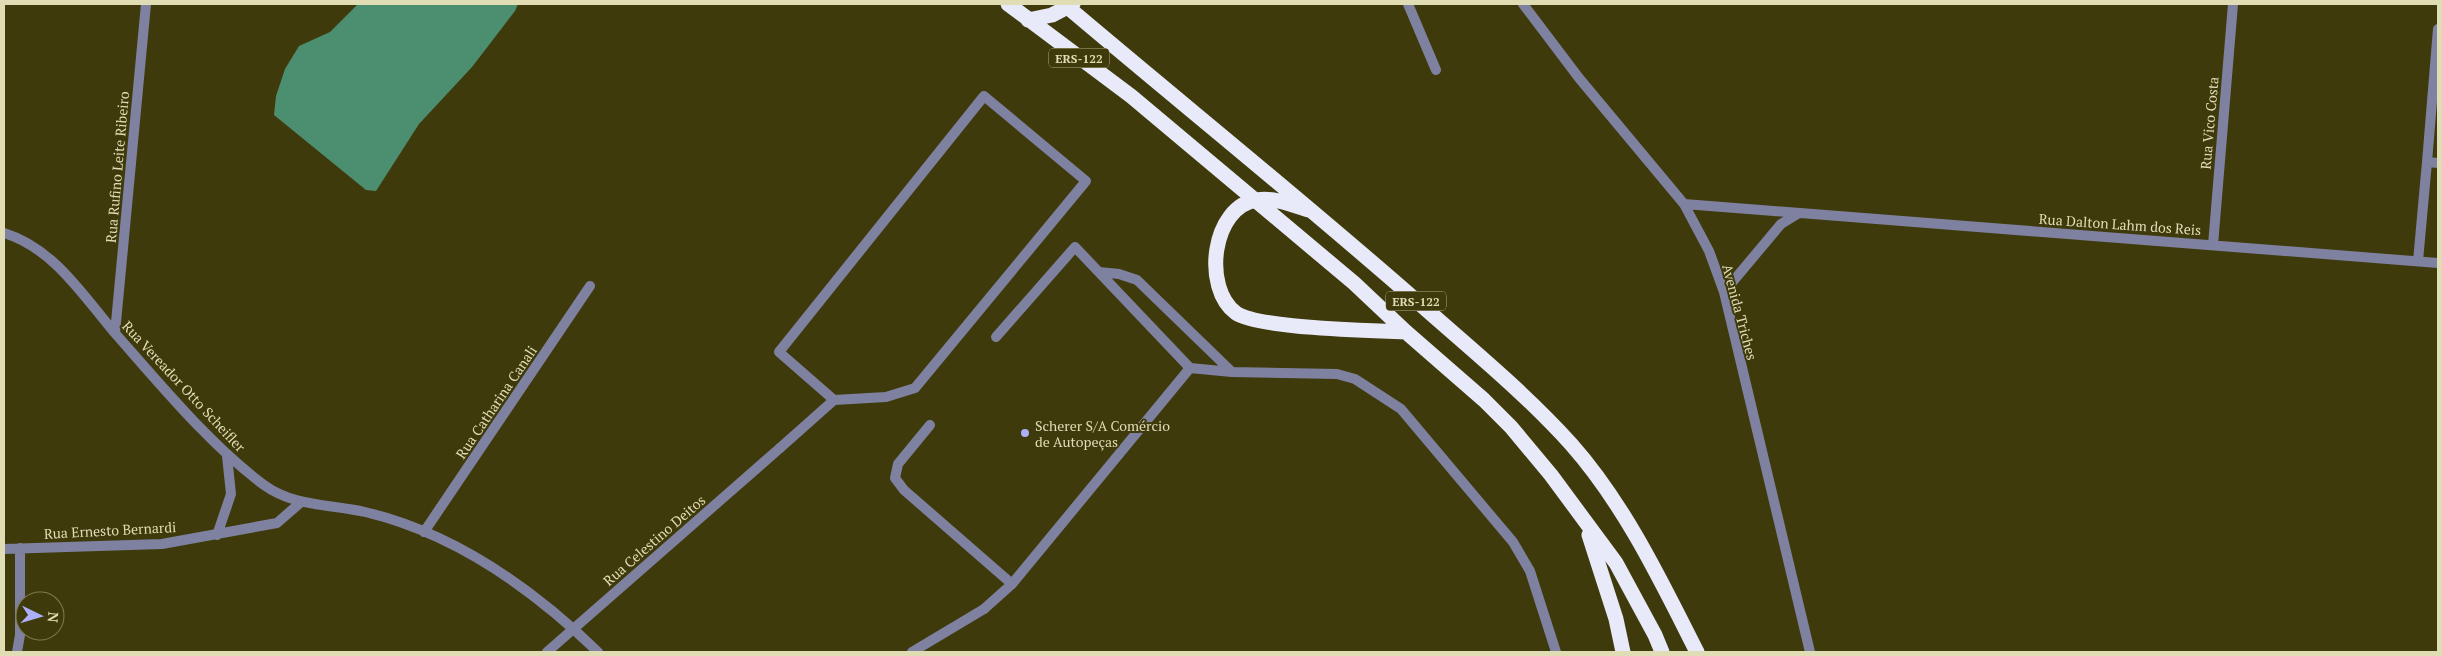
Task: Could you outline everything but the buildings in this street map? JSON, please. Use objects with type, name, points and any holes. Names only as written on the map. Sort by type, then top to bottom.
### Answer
[{"type":"highway","name":"ERS-122","points":[[1008,4],[1131,96],[1354,283],[1406,332],[1484,400],[1511,427],[1551,475],[1616,563],[1655,635],[1662,652]]},
{"type":"highway","name":"ERS-122","points":[[1068,5],[1315,212],[1482,358],[1536,408],[1572,445],[1602,485],[1636,538],[1697,652]]},
{"type":"highway","points":[[1028,20],[1052,15],[1068,5]]},
{"type":"highway","points":[[1315,212],[1279,201],[1254,200],[1232,213],[1218,240],[1215,274],[1223,298],[1236,313],[1262,322],[1406,332]]},
{"type":"highway","points":[[1586,524],[1616,619],[1623,652]]},
{"type":"street","name":"Rua Rufino Leite Ribeiro","points":[[115,333],[146,4]]},
{"type":"street","points":[[1408,4],[1436,70]]},
{"type":"street","name":"Avenida Triches","points":[[1523,4],[1579,78],[1684,204],[1709,251],[1724,292],[1810,652]]},
{"type":"street","name":"Rua Vico Costa","points":[[2213,245],[2233,4]]},
{"type":"street","points":[[2418,261],[2438,29]]},
{"type":"street","points":[[984,96],[1086,182],[915,388],[886,397],[834,400],[779,352],[984,96]]},
{"type":"street","points":[[2427,162],[2438,163]]},
{"type":"street","name":"Rua Dalton Lahm dos Reis","points":[[1684,204],[2438,263]]},
{"type":"street","points":[[1724,292],[1781,224],[1799,213]]},
{"type":"street","name":"Rua Vereador Otto Scheifler","points":[[4,233],[38,249],[64,272],[115,333],[227,456],[266,487],[300,503],[365,512],[424,532],[475,556],[516,583],[574,629],[598,652]]},
{"type":"street","points":[[996,337],[1075,247],[1190,368],[1232,372],[1337,374],[1355,379],[1401,409],[1513,542],[1530,571],[1556,652]]},
{"type":"street","points":[[1099,272],[1118,274],[1137,280],[1232,372]]},
{"type":"street","name":"Rua Catharina Canali","points":[[424,532],[590,286]]},
{"type":"street","points":[[912,652],[984,609],[1012,584],[1190,368]]},
{"type":"street","name":"Rua Celestino Deitos","points":[[546,652],[834,400]]},
{"type":"street","points":[[930,425],[898,464],[894,478],[904,490],[1012,584]]},
{"type":"street","points":[[217,535],[231,494],[227,456]]},
{"type":"street","name":"Rua Ernesto Bernardi","points":[[4,549],[162,544],[277,523],[300,503]]},
{"type":"street","points":[[17,652],[20,635],[20,548]]},
{"type":"shaded area","points":[[358,4],[518,4],[515,11],[472,67],[419,124],[376,191],[366,190],[274,115],[276,96],[285,69],[299,46],[330,32]]},
{"type":"place","name":"Scherer S/A Comércio de Autopeças","points":[[1025,433]]}]
